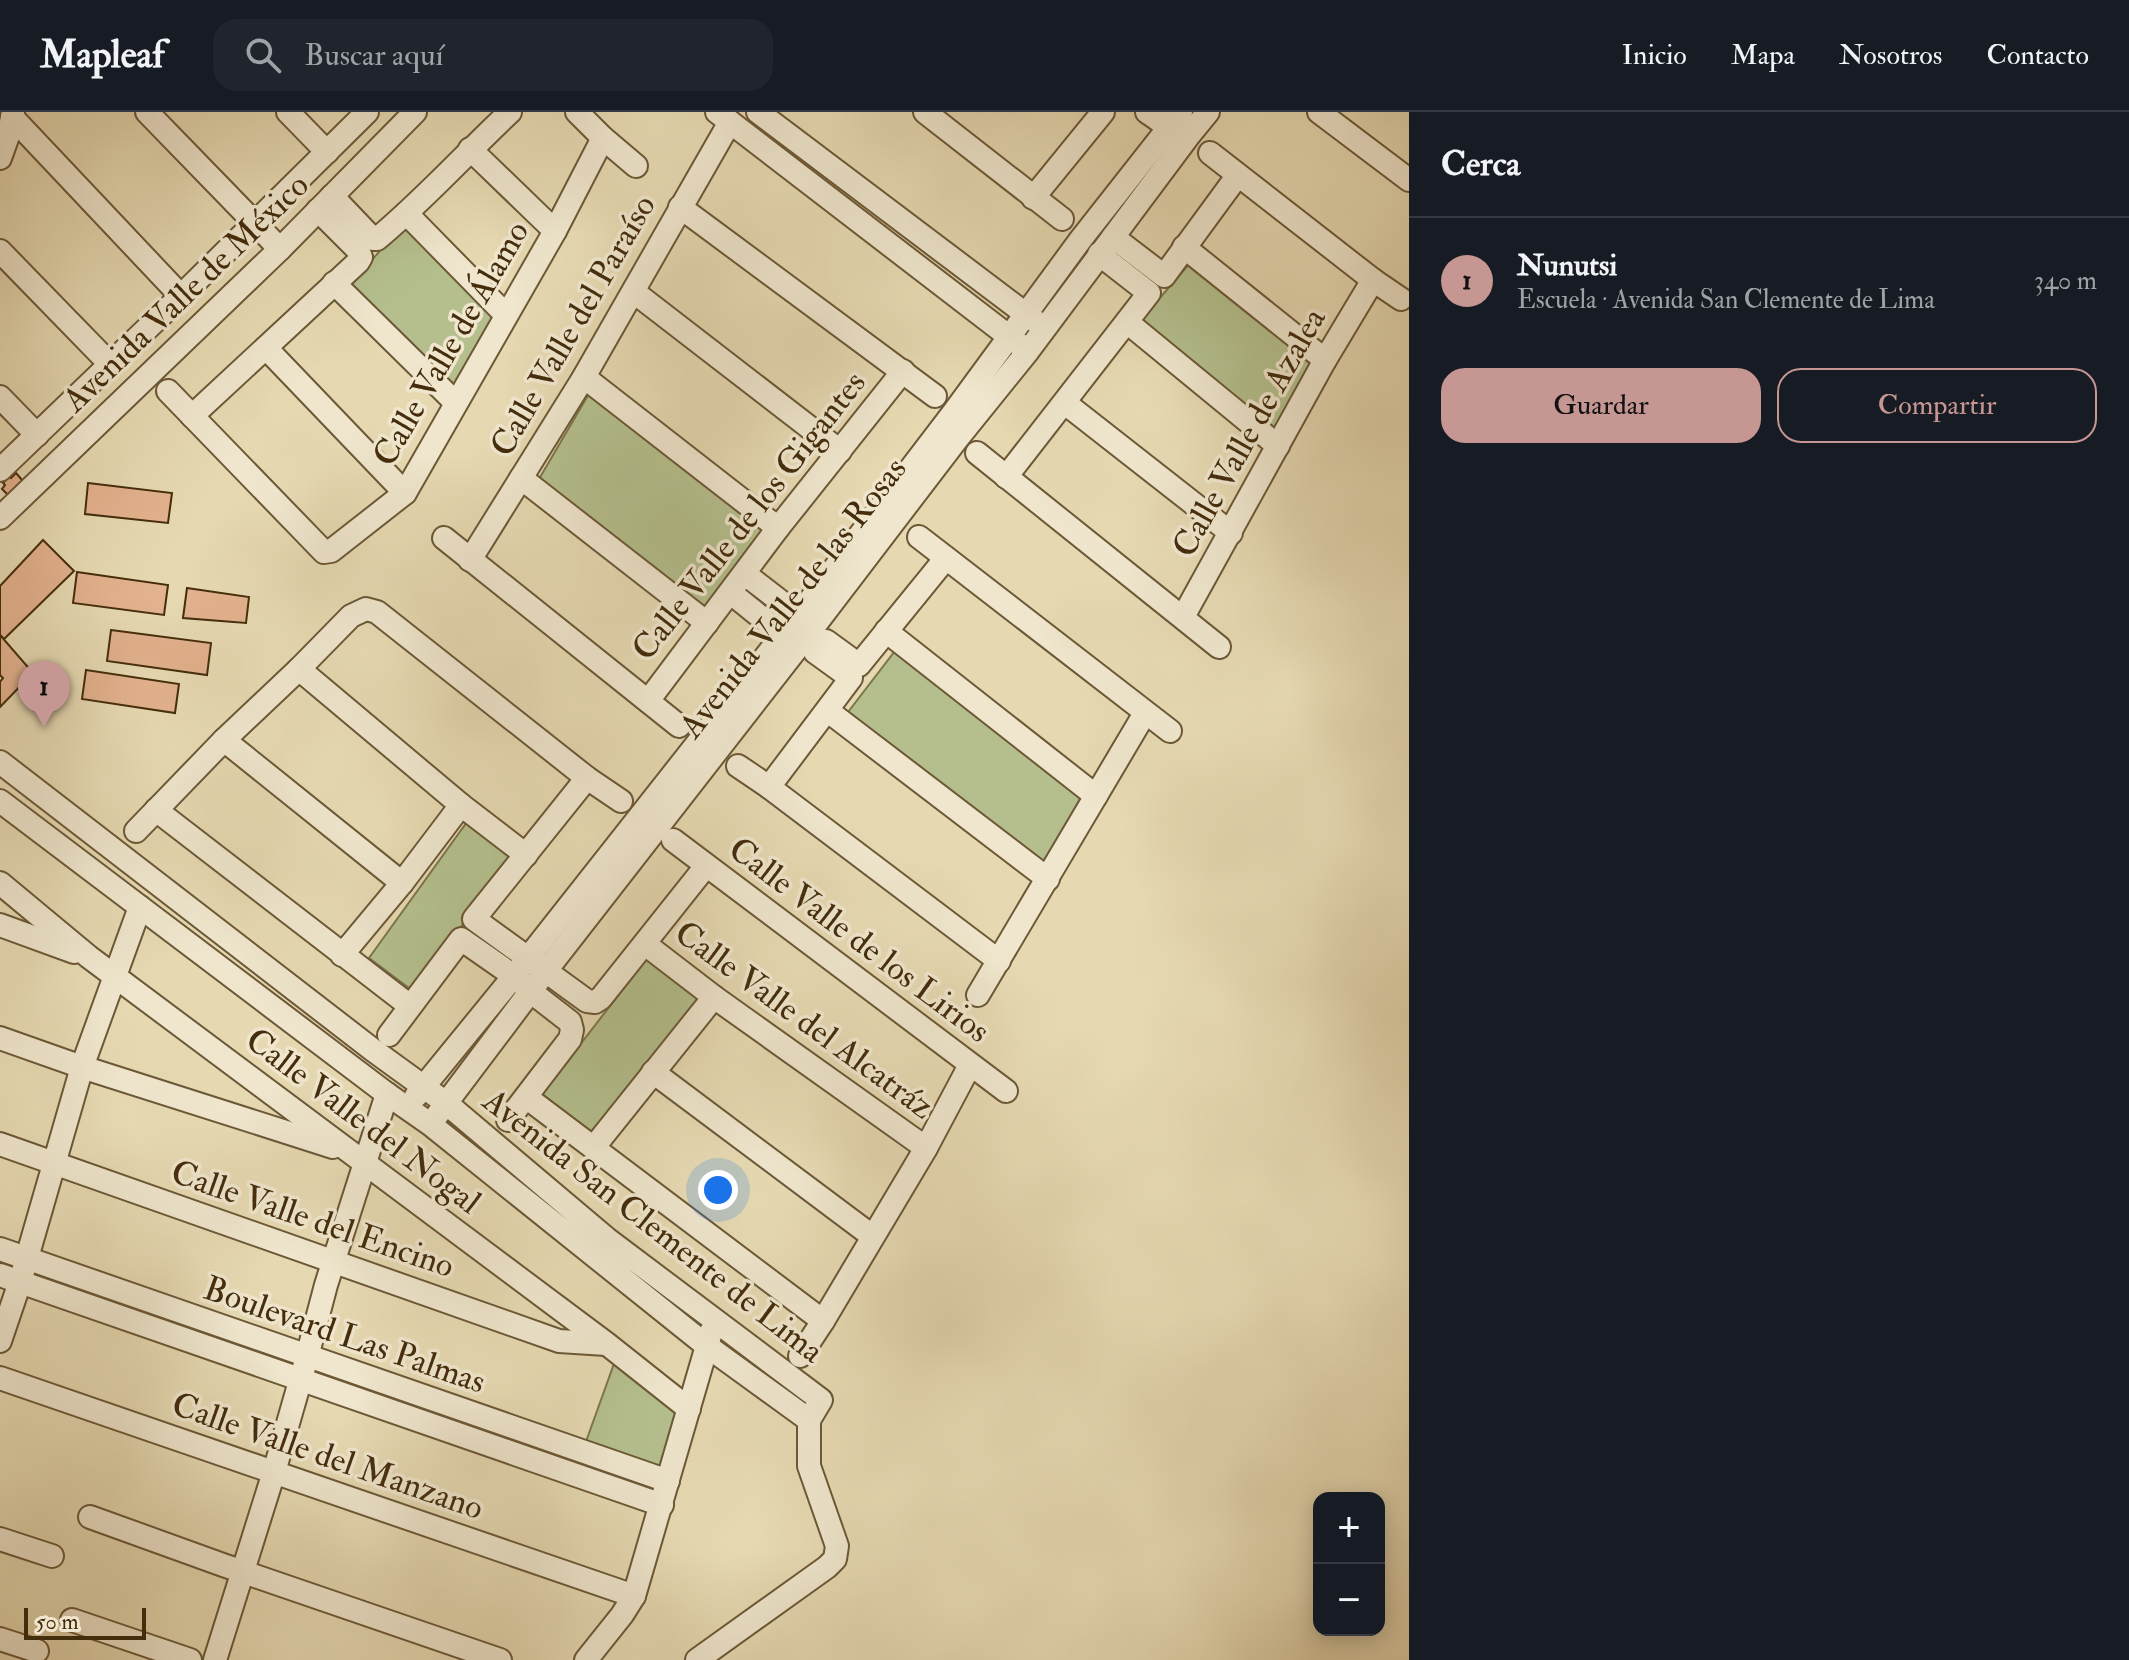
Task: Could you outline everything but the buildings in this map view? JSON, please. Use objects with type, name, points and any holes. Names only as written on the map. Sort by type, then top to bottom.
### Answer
[{"type":"street","points":[[147,112],[280,249]]},
{"type":"street","points":[[288,112],[327,152]]},
{"type":"street","name":"Avenida Valle de México","points":[[0,470],[367,112]]},
{"type":"street","name":"Avenida Valle de México","points":[[0,518],[280,249],[415,112]]},
{"type":"street","points":[[325,203],[377,239],[407,214],[510,112]]},
{"type":"street","points":[[577,112],[636,166]]},
{"type":"street","points":[[758,112],[1044,328]]},
{"type":"street","points":[[925,112],[1062,219]]},
{"type":"street","points":[[1147,112],[1160,121],[1180,120]]},
{"type":"street","name":"Avenida Valle de las Rosas","points":[[803,634],[954,412],[1090,227],[1180,120],[1208,112]]},
{"type":"street","points":[[1319,112],[1409,180]]},
{"type":"street","points":[[0,158],[12,114]]},
{"type":"street","points":[[12,114],[181,296]]},
{"type":"street","points":[[1033,198],[1093,116]]},
{"type":"street","points":[[723,117],[1028,351]]},
{"type":"street","name":"Calle Valle del Paraíso","points":[[470,560],[634,292],[680,207],[723,117]]},
{"type":"street","name":"Avenida Valle de las Rosas","points":[[396,1100],[424,1086],[522,984],[803,634],[1028,351],[1106,245],[1180,120]]},
{"type":"street","name":"Calle Valle de Álamo","points":[[192,416],[324,552],[331,551],[405,493],[555,231],[603,138]]},
{"type":"street","points":[[470,149],[555,231]]},
{"type":"street","points":[[1210,153],[1401,299]]},
{"type":"street","points":[[1106,245],[1164,276],[1238,175]]},
{"type":"street","points":[[168,391],[192,416],[358,262],[361,257],[358,250],[325,203]]},
{"type":"street","points":[[680,207],[935,396]]},
{"type":"street","points":[[407,214],[506,315]]},
{"type":"street","points":[[1006,477],[1149,293],[1106,245]]},
{"type":"street","points":[[1184,247],[1325,360]]},
{"type":"street","points":[[0,251],[110,364]]},
{"type":"street","name":"Calle Valle de Azalea","points":[[1183,617],[1325,360],[1373,280]]},
{"type":"street","points":[[334,283],[455,402]]},
{"type":"street","points":[[634,292],[840,451]]},
{"type":"street","points":[[1127,322],[1278,446]]},
{"type":"street","points":[[266,348],[405,493]]},
{"type":"street","name":"Calle Valle de los Gigantes","points":[[648,701],[778,528],[903,371]]},
{"type":"street","points":[[584,377],[778,528]]},
{"type":"street","points":[[0,397],[37,435]]},
{"type":"street","points":[[1065,403],[1231,533]]},
{"type":"street","points":[[977,453],[1219,647]]},
{"type":"street","points":[[521,478],[707,623]]},
{"type":"street","points":[[919,537],[1170,731]]},
{"type":"street","points":[[444,538],[679,726]]},
{"type":"street","points":[[769,787],[886,631],[946,558]]},
{"type":"street","points":[[745,574],[789,608],[803,634]]},
{"type":"street","points":[[731,593],[773,627],[826,641],[855,672]]},
{"type":"street","points":[[136,831],[351,616],[366,609],[377,612],[587,778],[621,801]]},
{"type":"street","points":[[886,631],[1096,796]]},
{"type":"street","points":[[299,669],[461,805],[526,855]]},
{"type":"street","points":[[828,711],[1048,879]]},
{"type":"street","points":[[978,995],[1145,713]]},
{"type":"street","points":[[224,740],[402,883]]},
{"type":"street","name":"Avenida San Clemente de Lima","points":[[0,762],[446,1103],[607,1239],[821,1400],[809,1420],[707,1346],[430,1124],[0,801]]},
{"type":"street","points":[[738,766],[999,961]]},
{"type":"street","points":[[587,778],[474,919],[587,1001],[595,1002],[706,866]]},
{"type":"street","points":[[342,955],[461,805]]},
{"type":"street","points":[[156,810],[410,1006]]},
{"type":"street","name":"Calle Valle de los Lirios","points":[[673,840],[1006,1091]]},
{"type":"street","name":"Calle Valle del Nogal","points":[[0,883],[89,957],[607,1344],[689,1409]]},
{"type":"street","points":[[0,1341],[10,1278],[26,1258],[82,1067],[140,907]]},
{"type":"street","points":[[0,925],[89,957]]},
{"type":"street","points":[[389,1035],[461,939],[570,1022],[570,1039],[508,1120]]},
{"type":"street","name":"Calle Valle del Alcatráz","points":[[645,944],[926,1148]]},
{"type":"street","name":"Avenida Valle de las Rosas","points":[[430,1124],[522,984]]},
{"type":"street","points":[[594,1147],[714,997]]},
{"type":"street","points":[[0,1038],[357,1158]]},
{"type":"street","points":[[800,1356],[926,1148],[970,1065]]},
{"type":"street","points":[[653,1072],[872,1236]]},
{"type":"street","points":[[526,1097],[823,1321]]},
{"type":"street","points":[[215,1660],[304,1368],[357,1158],[396,1100]]},
{"type":"street","name":"Calle Valle del Encino","points":[[0,1144],[559,1341],[607,1344]]},
{"type":"street","name":"Boulevard Las Palmas","points":[[0,1249],[662,1505]]},
{"type":"street","name":"Boulevard Las Palmas","points":[[10,1278],[668,1481]]},
{"type":"street","points":[[586,1660],[634,1596],[715,1321]]},
{"type":"street","name":"Calle Valle del Manzano","points":[[0,1378],[634,1596]]},
{"type":"street","points":[[697,1660],[835,1559],[837,1546],[809,1466],[809,1420]]},
{"type":"street","points":[[90,1517],[500,1660]]},
{"type":"street","points":[[0,1539],[52,1556]]},
{"type":"street","points":[[72,1620],[190,1660]]},
{"type":"street","points":[[0,1639],[37,1651]]},
{"type":"green space","points":[[409,219],[498,319],[455,387],[349,285]]},
{"type":"green space","points":[[1189,264],[1316,361],[1283,435],[1140,321]]},
{"type":"green space","points":[[590,392],[769,532],[704,613],[539,479]]},
{"type":"green space","points":[[895,651],[1081,797],[1044,867],[845,716]]},
{"type":"green space","points":[[467,822],[513,857],[413,991],[369,958]]},
{"type":"green space","points":[[647,958],[700,997],[592,1133],[542,1094]]},
{"type":"green space","points":[[615,1361],[680,1414],[660,1472],[584,1447]]},
{"type":"place","name":"Nunutsi","points":[[44,727]]}]
